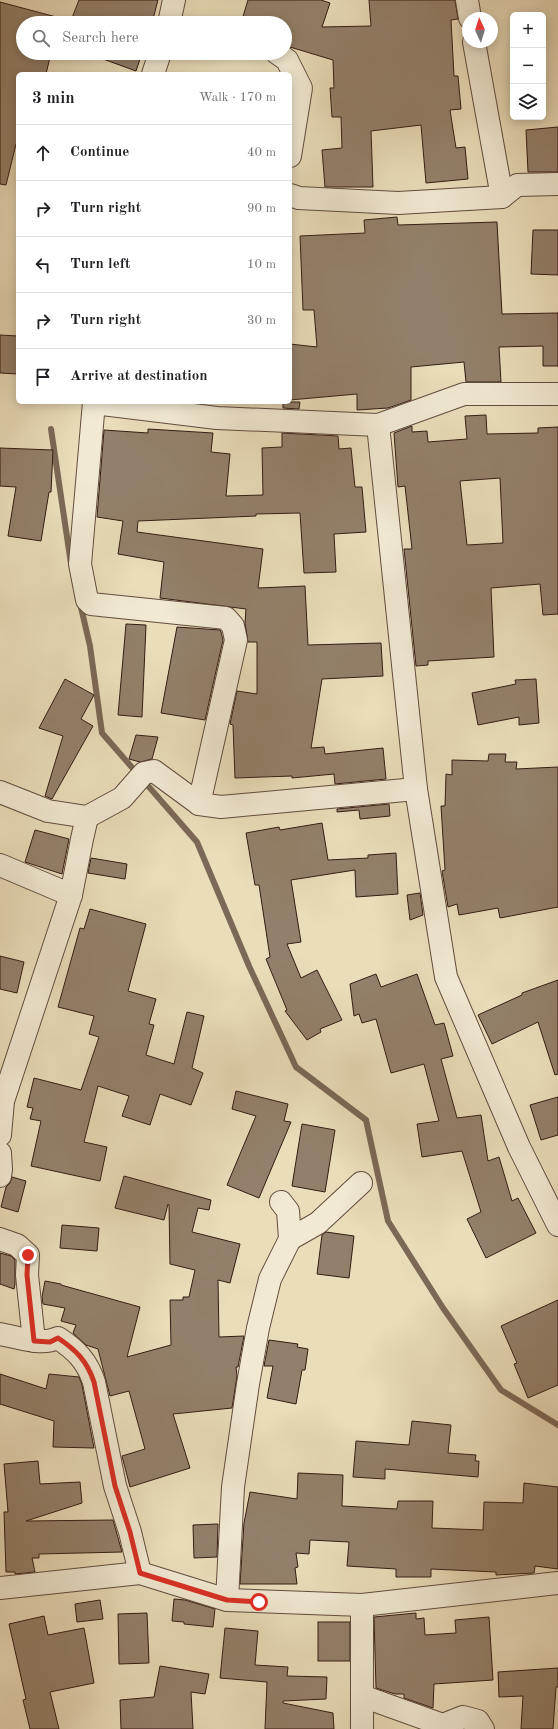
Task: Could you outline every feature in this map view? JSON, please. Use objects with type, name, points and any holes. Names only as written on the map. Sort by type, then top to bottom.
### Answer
[{"type":"street","points":[[171,16],[174,0]]},
{"type":"street","points":[[467,0],[469,12]]},
{"type":"street","points":[[475,48],[502,197]]},
{"type":"street","points":[[154,72],[158,60]]},
{"type":"street","points":[[287,60],[301,88],[292,144]]},
{"type":"street","points":[[292,196],[299,198],[398,203],[502,197],[517,185],[558,184]]},
{"type":"street","points":[[102,404],[217,418],[378,425],[464,394],[558,394]]},
{"type":"street","points":[[94,404],[80,564],[87,600],[91,604],[226,618],[234,626],[236,640],[199,804]]},
{"type":"street","points":[[378,425],[416,789],[446,977],[520,1147],[558,1225]]},
{"type":"street","points":[[0,792],[48,811],[87,817],[122,798],[144,773],[154,771],[199,804],[221,807],[416,789]]},
{"type":"street","points":[[0,1135],[3,1101],[71,895],[87,817]]},
{"type":"street","points":[[0,866],[71,895]]},
{"type":"street","points":[[0,1153],[0,1176]]},
{"type":"street","points":[[290,1239],[318,1223],[361,1183]]},
{"type":"street","points":[[227,1600],[233,1487],[248,1384],[258,1328],[270,1279],[290,1239],[288,1211],[281,1202]]},
{"type":"street","points":[[0,1239],[17,1245],[28,1255],[27,1275],[34,1341]]},
{"type":"street","points":[[0,1334],[34,1341],[50,1342],[58,1338],[72,1348],[89,1367],[94,1382],[115,1486],[130,1532],[140,1573]]},
{"type":"street","points":[[0,1588],[140,1573],[227,1600],[362,1605],[558,1583]]},
{"type":"street","points":[[362,1605],[362,1729]]},
{"type":"street","points":[[362,1696],[443,1725],[463,1717],[478,1720],[483,1729]]},
{"type":"building","points":[[79,0],[158,0],[154,16],[73,16]]},
{"type":"building","points":[[248,0],[321,0],[330,3],[322,27],[371,26],[369,0],[455,0],[458,19],[451,20],[454,76],[458,76],[461,109],[450,110],[456,148],[465,147],[468,179],[426,183],[421,125],[371,131],[373,187],[325,187],[322,150],[342,148],[341,117],[332,117],[330,88],[334,88],[333,60],[292,48],[292,16],[243,16]]},
{"type":"building","points":[[0,2],[52,16],[16,16],[16,60],[49,60],[46,72],[16,72],[16,144],[6,185],[0,184]]},
{"type":"building","points":[[106,60],[140,60],[136,71]]},
{"type":"building","points":[[558,127],[558,172],[528,172],[526,130]]},
{"type":"building","points":[[397,217],[398,225],[497,222],[502,314],[558,313],[558,366],[543,366],[543,346],[499,347],[501,382],[466,382],[464,362],[411,367],[411,400],[388,408],[357,410],[357,394],[292,400],[292,344],[317,347],[314,310],[303,310],[300,236],[365,233],[364,220]]},
{"type":"building","points":[[533,230],[558,230],[558,275],[531,274]]},
{"type":"building","points":[[0,335],[16,336],[16,374],[0,373]]},
{"type":"building","points":[[300,402],[299,409],[283,408],[283,404]]},
{"type":"building","points":[[486,415],[487,434],[538,433],[538,428],[558,427],[558,614],[543,615],[540,584],[491,588],[494,657],[428,661],[428,665],[416,666],[404,549],[412,549],[405,486],[398,487],[394,433],[412,426],[412,432],[427,431],[428,442],[467,439],[465,416]],"holes":[[[500,478],[503,543],[467,545],[460,481]]]},
{"type":"building","points":[[148,429],[213,433],[211,452],[230,454],[226,496],[263,495],[262,448],[282,447],[282,433],[338,436],[339,449],[351,448],[355,487],[362,487],[366,532],[334,534],[336,572],[304,573],[300,513],[138,521],[137,532],[263,549],[258,588],[305,586],[308,645],[381,643],[383,676],[322,679],[311,748],[324,747],[325,754],[383,748],[386,779],[335,784],[334,774],[292,778],[292,776],[235,778],[233,725],[230,724],[237,691],[257,694],[257,642],[248,642],[245,623],[246,609],[160,598],[164,562],[118,554],[123,521],[97,517],[104,430],[148,433]]},
{"type":"building","points":[[0,448],[53,450],[51,492],[49,492],[41,541],[8,536],[16,487],[0,486]]},
{"type":"building","points":[[126,624],[146,625],[142,717],[118,715]]},
{"type":"building","points":[[177,627],[220,630],[221,632],[223,640],[205,720],[161,713]]},
{"type":"building","points":[[65,679],[94,695],[81,719],[93,726],[52,799],[45,796],[63,736],[39,728]]},
{"type":"building","points":[[536,679],[539,723],[519,725],[519,717],[478,725],[472,693],[516,684],[515,680]]},
{"type":"building","points":[[136,735],[158,737],[152,759],[140,762],[129,759]]},
{"type":"building","points":[[489,754],[506,754],[505,762],[517,762],[516,769],[558,767],[558,907],[500,918],[498,908],[459,915],[457,904],[448,907],[442,871],[445,870],[441,806],[445,806],[446,774],[452,775],[452,760],[488,761]]},
{"type":"building","points":[[389,804],[390,816],[360,819],[359,810],[337,812],[337,809]]},
{"type":"building","points":[[322,823],[328,860],[368,858],[368,855],[396,853],[398,894],[356,897],[355,870],[291,880],[301,942],[287,944],[301,978],[317,970],[342,1020],[320,1029],[321,1032],[307,1040],[285,1011],[287,1010],[266,959],[270,957],[259,885],[255,885],[246,833],[279,827],[280,830]]},
{"type":"building","points":[[35,830],[69,839],[62,874],[25,862]]},
{"type":"building","points":[[91,858],[127,864],[125,879],[88,873]]},
{"type":"building","points":[[420,893],[423,915],[410,920],[407,895]]},
{"type":"building","points":[[90,909],[146,924],[128,991],[156,999],[149,1024],[154,1025],[146,1055],[174,1064],[187,1012],[204,1016],[192,1068],[203,1073],[191,1105],[160,1094],[150,1125],[122,1116],[129,1096],[98,1086],[84,1142],[107,1147],[100,1181],[31,1166],[41,1121],[30,1119],[33,1108],[27,1107],[34,1078],[81,1090],[99,1037],[89,1034],[94,1016],[58,1007],[80,928],[84,929]]},
{"type":"building","points":[[0,956],[24,962],[17,993],[0,989]]},
{"type":"building","points":[[376,974],[381,987],[417,974],[435,1025],[444,1023],[453,1056],[441,1059],[457,1118],[481,1115],[488,1161],[499,1157],[512,1201],[518,1198],[536,1233],[486,1258],[467,1219],[481,1212],[462,1151],[422,1157],[417,1124],[439,1121],[424,1064],[391,1073],[376,1019],[362,1023],[359,1014],[354,1016],[350,984]]},
{"type":"building","points":[[558,980],[558,1074],[555,1075],[538,1022],[492,1044],[478,1015],[522,995],[522,993]]},
{"type":"building","points":[[236,1091],[288,1104],[284,1121],[291,1122],[259,1198],[227,1185],[256,1116],[232,1109]]},
{"type":"building","points":[[558,1097],[558,1135],[541,1140],[530,1105]]},
{"type":"building","points":[[302,1124],[335,1130],[325,1192],[292,1186]]},
{"type":"building","points":[[124,1176],[211,1200],[209,1210],[198,1208],[192,1232],[240,1244],[230,1283],[218,1280],[219,1337],[244,1336],[238,1367],[236,1367],[237,1376],[232,1408],[173,1414],[190,1468],[130,1487],[122,1456],[145,1449],[129,1391],[110,1396],[98,1349],[86,1345],[73,1333],[76,1325],[61,1321],[65,1308],[43,1304],[42,1297],[45,1281],[61,1284],[140,1307],[127,1357],[171,1345],[170,1300],[183,1300],[183,1297],[189,1297],[195,1270],[170,1264],[168,1204],[164,1220],[115,1208]]},
{"type":"building","points":[[12,1177],[26,1181],[18,1212],[1,1207],[6,1187],[10,1183]]},
{"type":"building","points":[[62,1225],[99,1228],[97,1251],[60,1248]]},
{"type":"building","points":[[326,1232],[354,1236],[349,1278],[317,1274],[322,1235]]},
{"type":"building","points":[[0,1253],[11,1256],[15,1260],[14,1289],[0,1284]]},
{"type":"building","points":[[558,1300],[558,1385],[528,1398],[514,1364],[517,1363],[501,1326]]},
{"type":"building","points":[[269,1340],[298,1344],[297,1347],[308,1349],[305,1370],[302,1370],[296,1404],[267,1398],[273,1366],[264,1366]]},
{"type":"building","points":[[0,1374],[46,1389],[49,1374],[79,1377],[82,1385],[94,1448],[53,1447],[54,1421],[0,1404]]},
{"type":"building","points":[[412,1421],[451,1425],[448,1453],[476,1455],[475,1461],[479,1461],[478,1477],[385,1469],[385,1479],[353,1477],[356,1441],[409,1445]]},
{"type":"building","points":[[38,1461],[40,1484],[80,1482],[82,1503],[26,1521],[113,1520],[122,1552],[39,1554],[39,1558],[32,1558],[35,1572],[15,1574],[15,1572],[6,1572],[4,1512],[8,1512],[4,1464]]},
{"type":"building","points":[[298,1473],[343,1475],[342,1506],[397,1509],[398,1501],[433,1501],[432,1528],[483,1530],[484,1502],[523,1503],[524,1483],[558,1487],[558,1569],[535,1566],[534,1573],[496,1575],[496,1572],[431,1569],[431,1577],[396,1577],[396,1569],[347,1566],[349,1542],[310,1540],[309,1554],[296,1553],[298,1567],[295,1568],[297,1584],[240,1584],[244,1523],[250,1492],[297,1499]]},
{"type":"building","points":[[218,1524],[217,1557],[194,1558],[193,1525]]},
{"type":"building","points":[[174,1599],[185,1600],[215,1609],[213,1627],[184,1624],[184,1622],[172,1621]]},
{"type":"building","points":[[100,1600],[103,1619],[77,1622],[75,1604]]},
{"type":"building","points":[[147,1613],[149,1663],[119,1664],[118,1614]]},
{"type":"building","points":[[416,1613],[416,1619],[424,1618],[425,1635],[456,1633],[455,1620],[489,1617],[493,1680],[434,1684],[433,1708],[404,1698],[404,1694],[395,1694],[376,1688],[374,1617]]},
{"type":"building","points":[[44,1616],[48,1635],[84,1628],[94,1683],[50,1692],[59,1729],[30,1729],[23,1700],[26,1699],[9,1624]]},
{"type":"building","points":[[318,1622],[350,1622],[350,1661],[318,1661]]},
{"type":"building","points":[[225,1628],[258,1631],[255,1665],[288,1667],[287,1676],[327,1677],[326,1699],[283,1701],[283,1703],[333,1713],[334,1729],[265,1729],[267,1682],[220,1678]]},
{"type":"building","points":[[160,1666],[209,1674],[205,1694],[191,1692],[193,1729],[121,1729],[120,1700],[154,1697]]},
{"type":"building","points":[[558,1668],[558,1687],[556,1687],[553,1729],[521,1729],[523,1696],[499,1697],[498,1672]]},
{"type":"waterway","points":[[51,429],[71,564]]},
{"type":"waterway","points":[[80,603],[90,646],[102,733],[197,842],[249,966],[296,1067],[366,1120],[388,1221],[443,1308],[501,1390],[558,1425]]},
{"type":"route","points":[[28,1255],[27,1275],[34,1341],[50,1342],[58,1338],[72,1348],[89,1367],[94,1382],[115,1486],[130,1532],[140,1573],[227,1600],[259,1602]]}]
